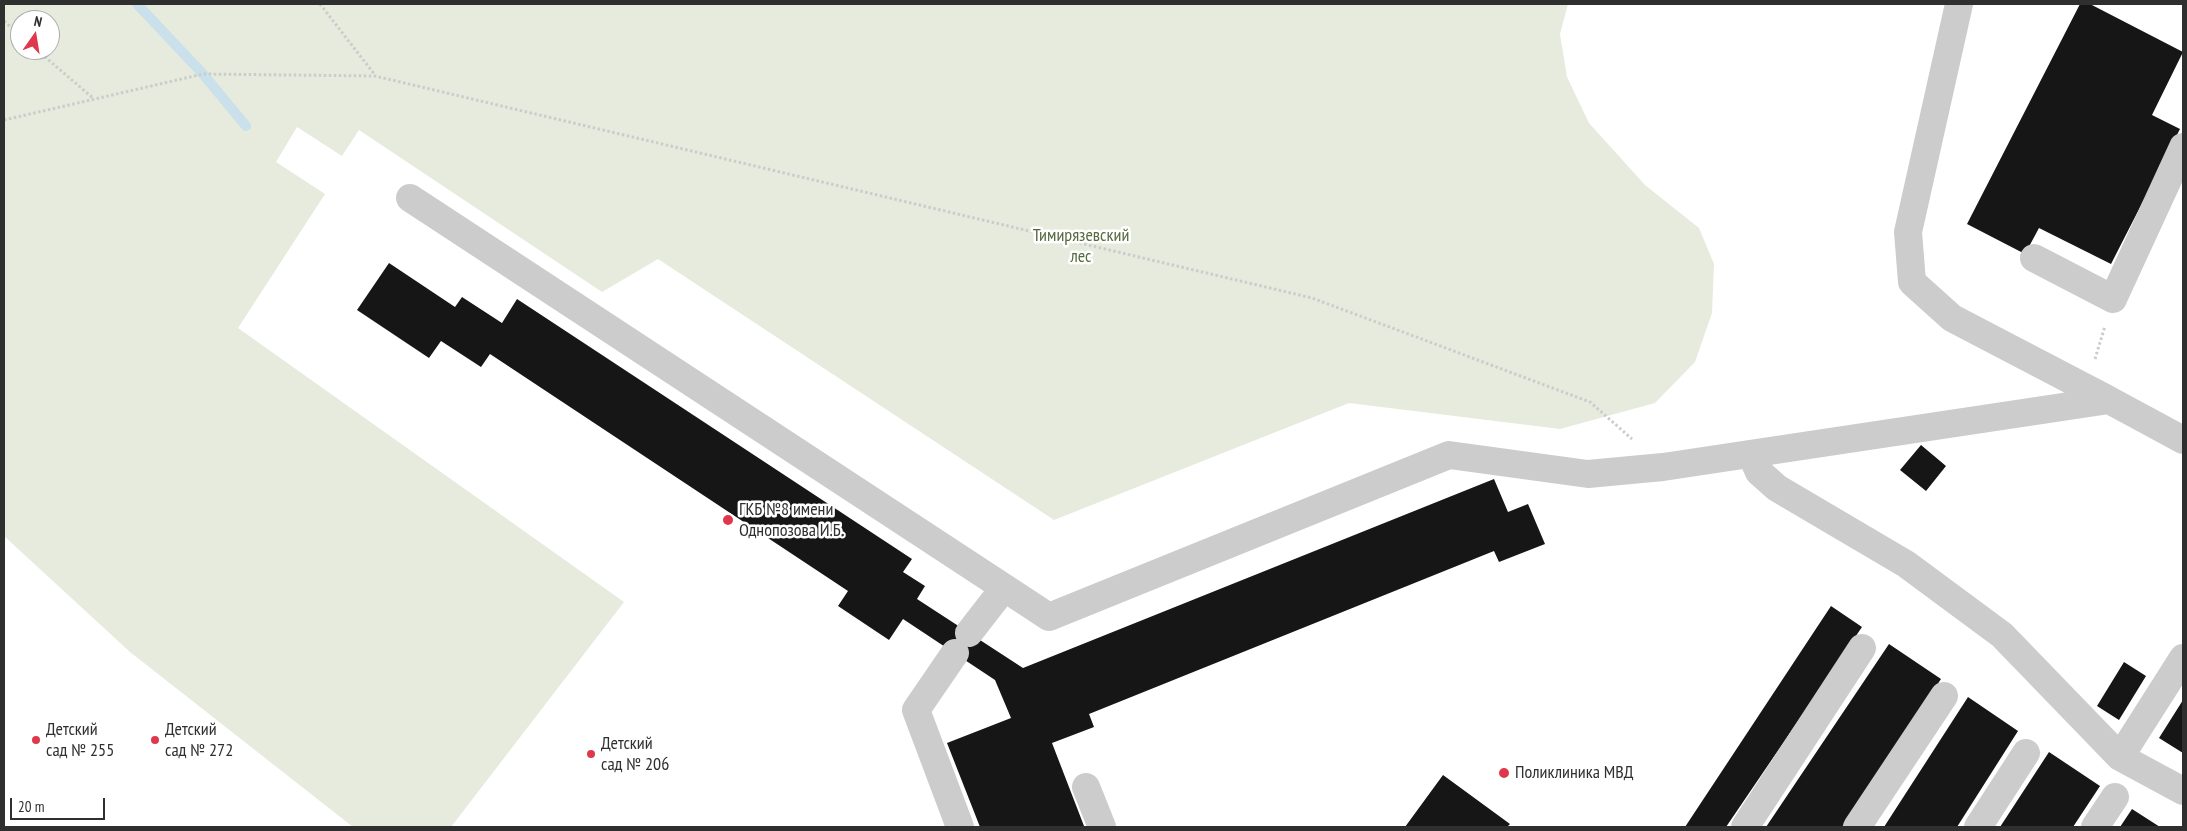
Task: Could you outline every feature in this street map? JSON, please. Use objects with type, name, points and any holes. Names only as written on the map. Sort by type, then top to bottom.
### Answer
[{"type":"lane","points":[[1960,4],[1908,232],[1912,282],[1952,318],[2183,440]]},
{"type":"lane","points":[[2034,258],[2114,299],[2183,147]]},
{"type":"lane","points":[[410,198],[1048,617],[1449,456],[1588,474],[1663,467],[1751,454],[2098,395]]},
{"type":"lane","points":[[1751,454],[1759,472],[1777,488],[1906,564],[2002,636],[2120,757],[2183,792]]},
{"type":"lane","points":[[960,827],[916,710],[962,643],[1004,588]]},
{"type":"lane","points":[[1745,827],[1862,648]]},
{"type":"lane","points":[[2120,757],[2183,658]]},
{"type":"lane","points":[[1857,827],[1944,696]]},
{"type":"lane","points":[[1978,827],[2026,753]]},
{"type":"lane","points":[[1086,788],[1102,827]]},
{"type":"lane","points":[[2095,827],[2115,797]]},
{"type":"path","points":[[320,4],[375,76]]},
{"type":"path","points":[[49,60],[94,99]]},
{"type":"path","points":[[4,120],[203,74],[375,76],[1312,298],[1590,402],[1663,467]]},
{"type":"path","points":[[2098,395],[2114,299]]},
{"type":"green space","name":"Тимирязевский лес","points":[[4,4],[1568,4],[1560,34],[1567,77],[1589,123],[1645,185],[1699,228],[1714,264],[1712,313],[1695,362],[1655,403],[1560,429],[1349,403],[1054,520],[658,259],[602,292],[359,130],[342,156],[297,127],[276,162],[325,194],[238,328],[624,602],[451,827],[353,827],[130,652],[4,536]]},
{"type":"building","points":[[2080,4],[2090,4],[2183,52],[2152,115],[2180,129],[2111,264],[2039,228],[2025,254],[1967,224]]},
{"type":"building","points":[[389,263],[455,307],[462,297],[502,323],[517,299],[912,559],[903,572],[925,586],[917,599],[1023,668],[1494,479],[1508,512],[1528,504],[1545,544],[1499,562],[1494,551],[1089,714],[1094,727],[1052,743],[1084,826],[980,827],[947,743],[1011,718],[995,680],[903,619],[889,640],[838,606],[848,591],[490,354],[481,367],[441,341],[429,358],[357,310]]},
{"type":"building","points":[[1921,445],[1946,466],[1926,491],[1900,470]]},
{"type":"building","points":[[1831,606],[1862,627],[1726,827],[1685,827]]},
{"type":"building","points":[[1889,644],[1941,679],[1842,827],[1766,827]]},
{"type":"building","points":[[2124,662],[2146,676],[2119,720],[2097,706]]},
{"type":"building","points":[[1968,697],[2018,731],[1957,827],[1884,827]]},
{"type":"building","points":[[2183,700],[2183,753],[2159,738]]},
{"type":"building","points":[[2049,752],[2100,786],[2073,827],[2000,827]]},
{"type":"building","points":[[1443,775],[1510,824],[1507,827],[1405,827]]},
{"type":"building","points":[[2132,809],[2160,827],[2120,827]]},
{"type":"waterway","points":[[137,4],[203,74],[246,126]]},
{"type":"place","name":"ГКБ №8 имени Однопозова И.Б.","points":[[728,520]]},
{"type":"place","name":"Детский сад № 255","points":[[36,740]]},
{"type":"place","name":"Детский сад № 272","points":[[155,740]]},
{"type":"place","name":"Детский сад № 206","points":[[591,754]]},
{"type":"place","name":"Поликлиника МВД","points":[[1504,773]]}]
